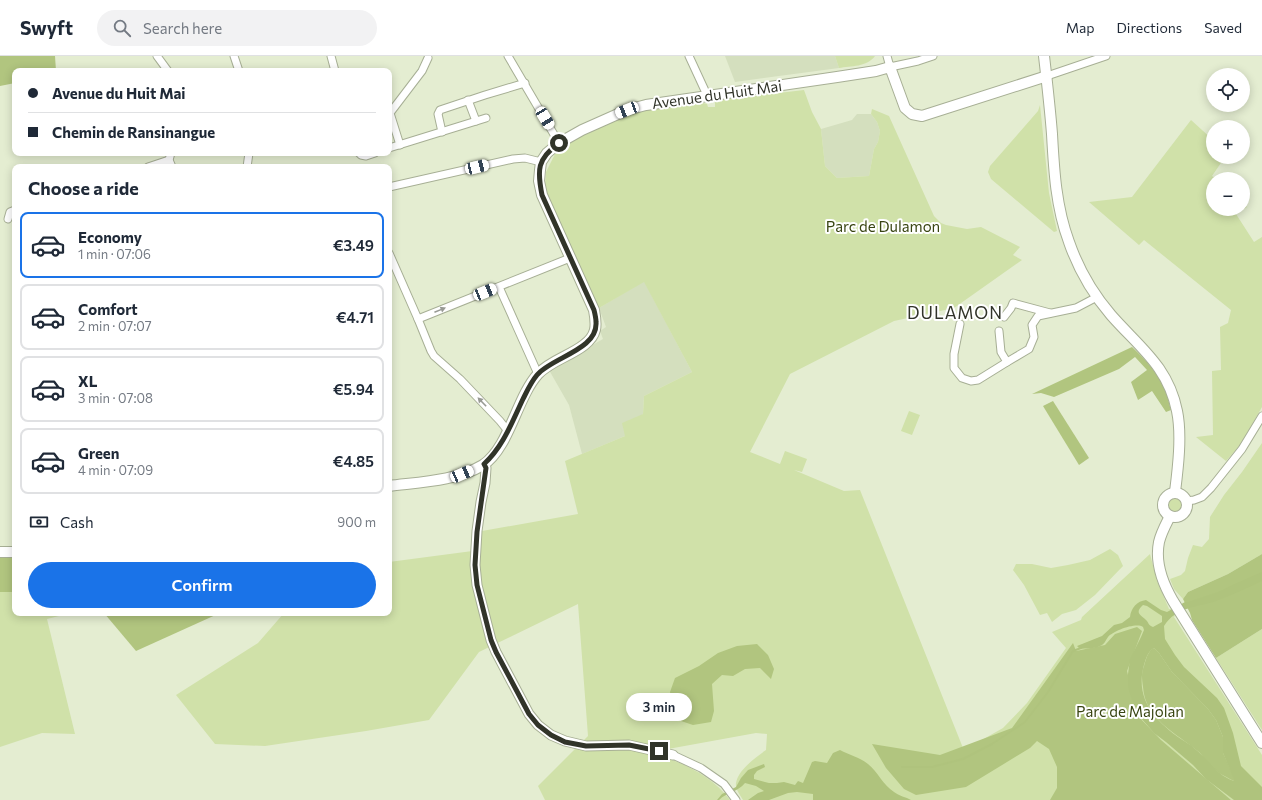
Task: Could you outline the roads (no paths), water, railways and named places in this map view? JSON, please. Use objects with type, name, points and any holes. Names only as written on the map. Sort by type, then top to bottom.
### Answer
[{"type":"main road","points":[[1044,56],[1058,199],[1062,219],[1069,242],[1077,260],[1097,296],[1111,315],[1154,361],[1170,389],[1177,409],[1179,429],[1175,492]]},
{"type":"main road","name":"Avenue du Huit Mai","points":[[541,162],[547,153],[559,143],[598,122],[632,108],[707,95],[833,78],[876,71],[890,67]]},
{"type":"main road","points":[[890,67],[905,108],[910,113],[918,116],[925,116],[1046,76]]},
{"type":"main road","points":[[392,486],[462,474],[484,464],[502,443],[531,384],[538,374],[546,367],[582,347],[595,333],[597,323],[594,310],[542,195],[539,181],[541,162]]},
{"type":"main road","points":[[1175,492],[1182,494],[1187,501],[1187,509],[1178,517],[1170,516],[1164,510],[1163,502],[1167,495],[1175,492]]},
{"type":"main road","points":[[1170,516],[1159,542],[1158,551],[1160,571],[1164,584],[1173,602],[1262,743]]},
{"type":"main road","points":[[0,552],[12,552]]},
{"type":"street","points":[[156,56],[166,68]]},
{"type":"street","points":[[234,56],[238,68]]},
{"type":"street","points":[[331,56],[334,68]]},
{"type":"street","points":[[508,56],[559,143]]},
{"type":"street","points":[[689,56],[707,95]]},
{"type":"street","points":[[887,56],[890,67]]},
{"type":"street","name":"Avenue du Huit Mai","points":[[890,67],[918,61],[932,56]]},
{"type":"street","points":[[1046,76],[1072,69],[1106,56]]},
{"type":"street","points":[[392,110],[422,71],[429,57]]},
{"type":"street","points":[[442,132],[438,114],[440,110],[524,83]]},
{"type":"street","points":[[468,100],[476,121]]},
{"type":"street","points":[[392,147],[486,118]]},
{"type":"street","points":[[392,119],[400,145]]},
{"type":"street","points":[[392,186],[513,159],[525,158],[541,162]]},
{"type":"street","points":[[158,164],[171,160]]},
{"type":"street","points":[[8,219],[10,212],[12,211]]},
{"type":"street","points":[[418,319],[570,258]]},
{"type":"street","points":[[392,259],[434,356],[460,379],[508,431]]},
{"type":"street","points":[[499,287],[538,374]]},
{"type":"street","points":[[960,324],[954,354],[954,368],[962,378],[971,382],[978,380],[1029,349],[1034,337],[1032,326],[1038,316],[1076,308],[1097,296]]},
{"type":"street","points":[[1004,317],[1013,303],[1052,314]]},
{"type":"street","points":[[999,331],[1001,352],[1006,362]]},
{"type":"street","points":[[1187,501],[1202,497],[1212,488],[1242,449],[1262,416]]},
{"type":"street","points":[[484,464],[486,468],[477,532],[475,565],[477,585],[491,640],[529,714],[538,725],[551,735],[565,742],[586,746],[629,745],[673,755],[700,768],[724,784],[736,800]]},
{"type":"waterway","points":[[902,767],[932,767],[963,759],[992,744],[1025,722],[1048,692],[1073,651],[1081,648]]},
{"type":"district","name":"DULAMON","points":[[955,313]]},
{"type":"park label","name":"Parc de Dulamon","points":[[883,227]]},
{"type":"park label","name":"Parc de Majolan","points":[[1130,712]]}]
